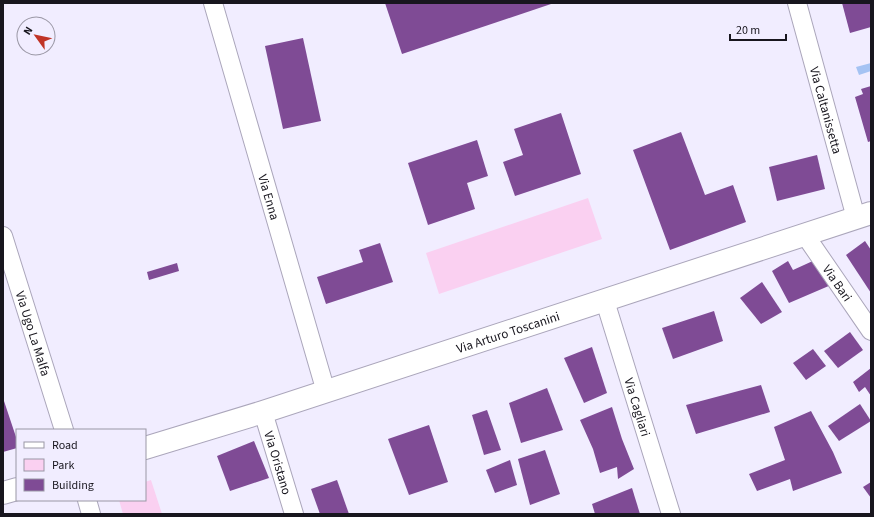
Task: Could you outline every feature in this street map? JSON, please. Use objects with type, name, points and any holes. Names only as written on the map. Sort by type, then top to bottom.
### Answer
[{"type":"street","name":"Via Enna","points":[[213,3],[326,392]]},
{"type":"street","name":"Via Caltanissetta","points":[[797,3],[864,216]]},
{"type":"street","name":"Via Arturo Toscanini","points":[[146,448],[326,392],[864,216]]},
{"type":"street","name":"Via Bari","points":[[805,235],[871,331]]},
{"type":"street","name":"Via Ugo La Malfa","points":[[3,236],[64,429]]},
{"type":"street","name":"Via Cagliari","points":[[604,301],[671,514]]},
{"type":"street","name":"Via Oristano","points":[[263,412],[294,514]]},
{"type":"street","points":[[3,493],[16,489]]},
{"type":"street","points":[[87,501],[91,514]]},
{"type":"green space","points":[[588,198],[602,239],[439,294],[426,253]]},
{"type":"green space","points":[[151,480],[162,514],[123,514],[119,501],[146,501],[146,482]]},
{"type":"water","points":[[871,63],[871,71],[859,75],[856,67]]},
{"type":"building","points":[[385,3],[554,3],[402,54]]},
{"type":"building","points":[[842,3],[871,3],[871,27],[850,33]]},
{"type":"building","points":[[303,38],[321,121],[283,129],[265,46]]},
{"type":"building","points":[[871,86],[871,141],[868,142],[855,97],[863,94],[861,89]]},
{"type":"building","points":[[561,113],[581,174],[515,196],[503,162],[523,155],[514,129]]},
{"type":"building","points":[[681,132],[705,195],[733,185],[746,222],[670,250],[633,150]]},
{"type":"building","points":[[477,140],[488,176],[467,183],[475,209],[428,225],[408,163]]},
{"type":"building","points":[[817,155],[825,189],[777,201],[769,167]]},
{"type":"building","points":[[865,241],[871,250],[871,293],[846,255]]},
{"type":"building","points":[[380,243],[393,282],[326,304],[317,277],[363,262],[359,250]]},
{"type":"building","points":[[815,260],[831,285],[789,303],[772,271],[788,261],[793,270]]},
{"type":"building","points":[[177,263],[179,271],[149,280],[147,272]]},
{"type":"building","points":[[762,282],[782,312],[761,324],[740,298]]},
{"type":"building","points":[[714,311],[723,341],[673,359],[662,328]]},
{"type":"building","points":[[850,332],[863,350],[838,368],[824,351]]},
{"type":"building","points":[[592,347],[607,393],[584,403],[564,358]]},
{"type":"building","points":[[813,349],[826,366],[806,380],[793,363]]},
{"type":"building","points":[[871,368],[871,396],[865,387],[859,392],[853,382]]},
{"type":"building","points":[[761,385],[770,412],[696,434],[686,405]]},
{"type":"building","points":[[547,388],[563,430],[521,443],[509,403]]},
{"type":"building","points":[[3,398],[16,437],[16,448],[3,452]]},
{"type":"building","points":[[860,404],[871,421],[839,441],[828,426]]},
{"type":"building","points":[[612,407],[622,439],[634,469],[618,479],[617,467],[600,473],[593,449],[580,420]]},
{"type":"building","points":[[487,410],[501,450],[484,455],[472,415]]},
{"type":"building","points":[[811,411],[833,452],[842,473],[793,491],[790,479],[757,491],[749,474],[785,460],[774,427]]},
{"type":"building","points":[[429,425],[448,482],[409,495],[388,439]]},
{"type":"building","points":[[254,441],[269,478],[230,491],[217,456]]},
{"type":"building","points":[[545,450],[560,494],[530,505],[518,459]]},
{"type":"building","points":[[510,460],[517,485],[495,493],[486,470]]},
{"type":"building","points":[[337,480],[349,514],[320,514],[311,489]]},
{"type":"building","points":[[871,482],[871,498],[863,487]]},
{"type":"building","points":[[632,488],[640,514],[595,514],[592,504]]}]
